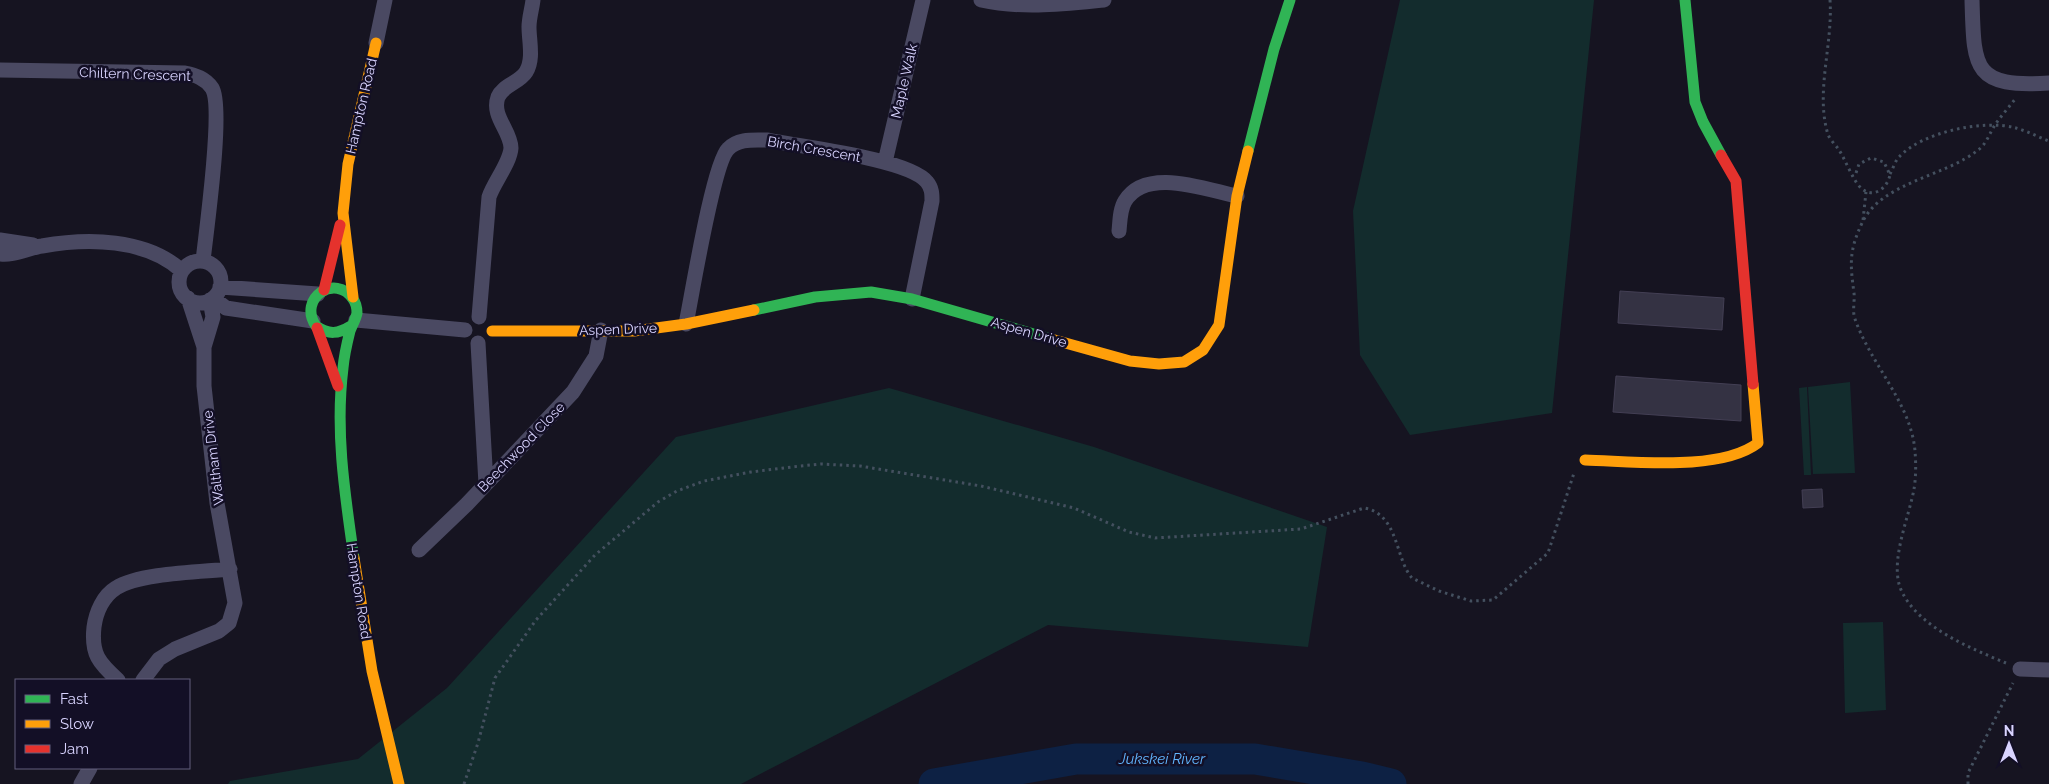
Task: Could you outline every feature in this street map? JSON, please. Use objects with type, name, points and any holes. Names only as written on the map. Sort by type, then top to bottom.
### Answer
[{"type":"street","name":"Hampton Road","points":[[385,0],[348,164],[344,213],[352,297],[357,308],[341,396],[343,470],[358,586],[369,655],[399,784]]},
{"type":"street","points":[[479,317],[489,197],[494,183],[506,165],[511,149],[498,113],[498,98],[502,91],[524,76],[528,70],[530,59],[529,25],[533,0]]},
{"type":"street","name":"Maple Walk","points":[[884,162],[923,0]]},
{"type":"street","points":[[981,0],[1027,5],[1055,5],[1104,0]]},
{"type":"street","name":"Aspen Drive","points":[[492,331],[634,331],[686,324],[815,297],[852,292],[884,293],[912,299],[1130,361],[1167,364],[1188,361],[1202,354],[1214,339],[1219,325],[1238,196],[1274,49],[1290,0]]},
{"type":"street","points":[[1585,460],[1703,462],[1750,449],[1758,442],[1736,181],[1703,122],[1695,102],[1685,0]]},
{"type":"street","points":[[1972,0],[1974,52],[1980,66],[1992,78],[2002,82],[2049,83]]},
{"type":"street","name":"Chiltern Crescent","points":[[0,70],[185,73],[205,81],[212,88],[215,98],[215,124],[203,261]]},
{"type":"street","name":"Birch Crescent","points":[[686,324],[713,192],[727,149],[738,142],[768,140],[884,162],[917,174],[927,181],[932,190],[928,226],[912,299]]},
{"type":"street","points":[[1119,231],[1125,201],[1139,188],[1149,184],[1165,181],[1238,196]]},
{"type":"street","name":"Hampton Road","points":[[341,396],[315,325],[311,307],[321,292],[344,213]]},
{"type":"street","points":[[0,240],[42,246]]},
{"type":"street","points":[[0,254],[42,246],[88,242],[125,245],[167,259],[182,271]]},
{"type":"street","points":[[214,295],[219,273],[215,267],[203,261],[191,263],[182,271],[179,283],[180,289],[188,298],[196,302],[214,295],[321,292],[336,288],[342,289],[352,297]]},
{"type":"street","points":[[214,295],[226,308],[315,325],[331,334],[338,334],[354,323],[465,330]]},
{"type":"street","name":"Waltham Drive","points":[[144,679],[159,659],[175,649],[219,631],[228,623],[235,603],[217,503],[204,386],[204,347],[213,317],[214,295]]},
{"type":"street","name":"Waltham Drive","points":[[188,298],[204,347]]},
{"type":"street","points":[[479,317],[490,323],[492,331],[489,338],[478,344],[470,341],[465,330],[471,319],[479,317]]},
{"type":"street","name":"Beechwood Close","points":[[419,550],[554,413],[585,376],[596,356],[601,330]]},
{"type":"street","points":[[478,344],[486,484]]},
{"type":"street","points":[[117,679],[97,659],[93,646],[96,616],[101,603],[110,592],[128,582],[230,569]]},
{"type":"street","points":[[2020,669],[2049,670]]},
{"type":"street","points":[[81,784],[89,769]]},
{"type":"path","points":[[1830,0],[1832,24],[1822,104],[1827,133],[1855,176],[1856,183],[1866,192],[1873,193],[1885,187],[1898,157],[1919,143],[1948,131],[1994,125],[2016,128],[2049,141]]},
{"type":"path","points":[[1863,221],[1874,207],[1892,192],[1927,177],[1980,150],[1994,125],[2027,84]]},
{"type":"path","points":[[1855,176],[1859,164],[1871,158],[1884,162],[1890,174]]},
{"type":"path","points":[[1866,192],[1863,221],[1850,256],[1855,301],[1854,316],[1868,350],[1900,402],[1908,419],[1915,451],[1914,489],[1905,520],[1897,570],[1900,589],[1909,607],[1945,634],[2020,669],[1968,774],[1968,784]]},
{"type":"path","points":[[464,784],[478,743],[495,678],[536,620],[595,555],[658,502],[677,491],[704,481],[751,472],[800,466],[821,464],[860,466],[981,486],[1074,508],[1129,532],[1155,538],[1301,529],[1364,508],[1375,511],[1392,531],[1412,578],[1439,591],[1480,602],[1493,600],[1547,555],[1575,470],[1578,464],[1585,460]]},
{"type":"green space","points":[[1400,0],[1594,0],[1552,413],[1410,435],[1360,355],[1353,211]]},
{"type":"green space","points":[[1850,382],[1855,473],[1813,474],[1808,387]]},
{"type":"green space","points":[[1807,387],[1811,475],[1804,475],[1799,388]]},
{"type":"green space","points":[[889,388],[1094,447],[1327,527],[1308,647],[1048,625],[741,784],[228,784],[230,781],[358,759],[447,688],[676,437]]},
{"type":"green space","points":[[1883,622],[1886,710],[1845,713],[1843,623]]},
{"type":"building","points":[[1620,291],[1724,298],[1722,330],[1618,323]]},
{"type":"building","points":[[1616,376],[1741,385],[1741,421],[1613,412]]},
{"type":"building","points":[[1822,489],[1823,507],[1803,508],[1802,490]]},
{"type":"waterway","name":"Jukskei River","points":[[934,784],[1076,759],[1255,759],[1362,777],[1391,784]]},
{"type":"traffic: fast","points":[[1248,151],[1274,49],[1290,0]]},
{"type":"traffic: fast","points":[[1685,0],[1695,102],[1703,122],[1721,155]]},
{"type":"traffic: fast","points":[[351,326],[342,331],[334,332],[325,331],[316,326],[311,316],[311,306],[315,298],[321,292],[337,288],[346,292],[353,299],[357,307],[344,359],[340,416],[342,463],[354,558]]},
{"type":"traffic: fast","points":[[754,310],[815,297],[871,292],[912,299],[1051,339]]},
{"type":"traffic: slow","points":[[353,297],[343,213],[348,164],[376,43]]},
{"type":"traffic: slow","points":[[1051,339],[1130,361],[1159,364],[1184,362],[1203,350],[1219,325],[1237,196],[1248,151]]},
{"type":"traffic: slow","points":[[492,331],[634,331],[686,324],[754,310]]},
{"type":"traffic: slow","points":[[1585,460],[1675,463],[1722,458],[1742,452],[1758,443],[1753,384]]},
{"type":"traffic: slow","points":[[354,558],[372,671],[399,784]]},
{"type":"traffic: jam","points":[[1721,155],[1736,181],[1753,384]]},
{"type":"traffic: jam","points":[[324,290],[340,225]]},
{"type":"traffic: jam","points":[[317,328],[338,386]]}]
